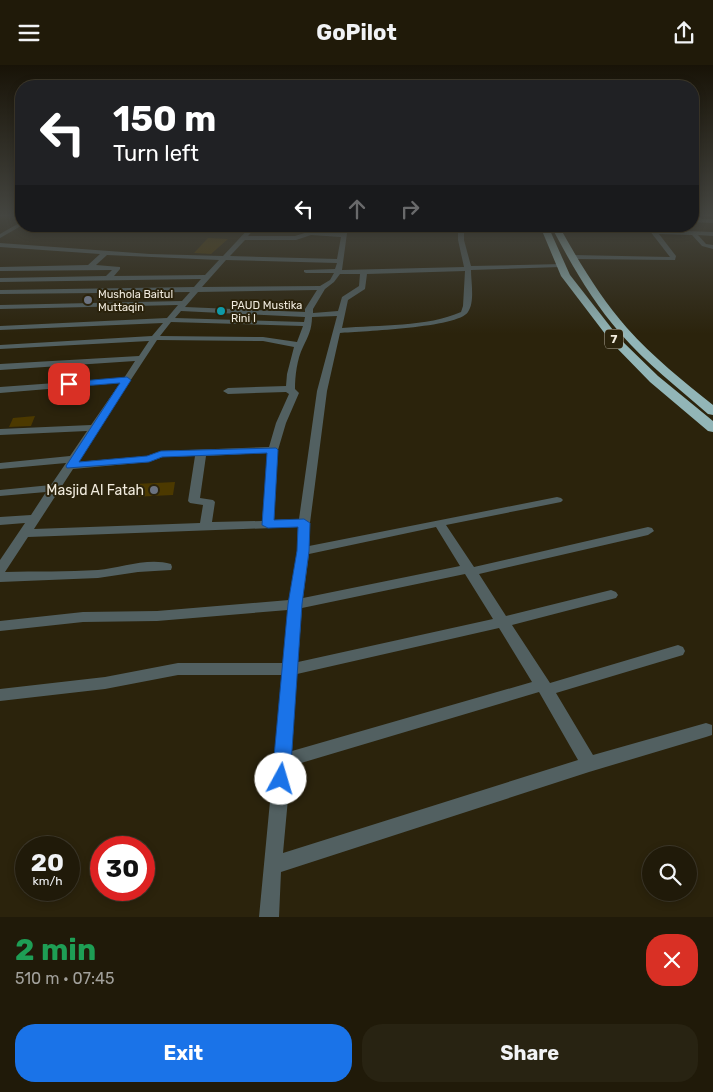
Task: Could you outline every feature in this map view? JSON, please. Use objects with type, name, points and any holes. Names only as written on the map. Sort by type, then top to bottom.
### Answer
[{"type":"highway","name":"7","points":[[556,255],[566,276],[616,341],[635,361],[713,428]]},
{"type":"highway","name":"7","points":[[573,257],[609,311],[633,341],[651,359],[713,411]]},
{"type":"highway","points":[[566,276],[584,275]]},
{"type":"highway","points":[[593,311],[609,311]]},
{"type":"street","points":[[90,267],[102,255]]},
{"type":"street","points":[[139,255],[224,259],[339,261]]},
{"type":"street","points":[[0,569],[155,338],[228,255]]},
{"type":"street","points":[[268,525],[272,450],[286,409],[294,393],[290,390],[291,374],[299,345],[303,341],[309,320],[309,309],[322,288],[332,281],[338,272],[340,255]]},
{"type":"street","points":[[338,331],[428,323],[464,313],[467,306],[468,269],[465,255]]},
{"type":"street","points":[[573,257],[673,259],[672,255]]},
{"type":"street","points":[[306,271],[364,272],[560,265]]},
{"type":"street","points":[[0,269],[118,268],[108,278]]},
{"type":"street","points":[[269,917],[295,604],[322,391],[346,299],[362,287],[364,272]]},
{"type":"street","points":[[0,280],[207,277]]},
{"type":"street","points":[[0,292],[322,288]]},
{"type":"street","points":[[0,307],[182,305],[309,320]]},
{"type":"street","points":[[0,328],[170,320],[309,320],[342,313]]},
{"type":"street","points":[[0,347],[155,338],[263,339],[299,345]]},
{"type":"street","points":[[0,367],[142,358]]},
{"type":"street","points":[[0,390],[127,380]]},
{"type":"street","points":[[228,391],[290,390]]},
{"type":"street","points":[[0,432],[96,427]]},
{"type":"street","points":[[0,466],[149,459],[161,454],[272,450]]},
{"type":"street","points":[[201,453],[194,501],[209,502],[205,527]]},
{"type":"street","points":[[0,493],[56,488]]},
{"type":"street","points":[[303,551],[557,501]]},
{"type":"street","points":[[0,521],[36,518]]},
{"type":"street","points":[[25,533],[304,523]]},
{"type":"street","points":[[439,523],[503,622],[589,764]]},
{"type":"street","points":[[0,626],[83,617],[157,616],[295,604],[469,571],[648,531]]},
{"type":"street","points":[[0,577],[98,574],[138,568],[166,567]]},
{"type":"street","points":[[0,695],[105,683],[178,669],[291,669],[503,622],[610,595]]},
{"type":"street","points":[[283,761],[678,651]]},
{"type":"street","points":[[272,866],[589,764],[706,730]]},
{"type":"building","points":[[35,416],[31,426],[9,427],[13,418]]},
{"type":"building","name":"Masjid Al Fatah","points":[[175,482],[173,495],[132,497],[135,484]]},
{"type":"place","name":"Mushola Baitul Muttaqin","points":[[88,300]]},
{"type":"place","name":"PAUD Mustika Rini I","points":[[221,311]]},
{"type":"place","name":"Masjid Al Fatah","points":[[154,490]]},
{"type":"route","points":[[69,384],[127,380],[71,466],[151,459],[161,454],[272,450],[268,525],[304,523],[303,551],[295,604],[281,779]]}]
